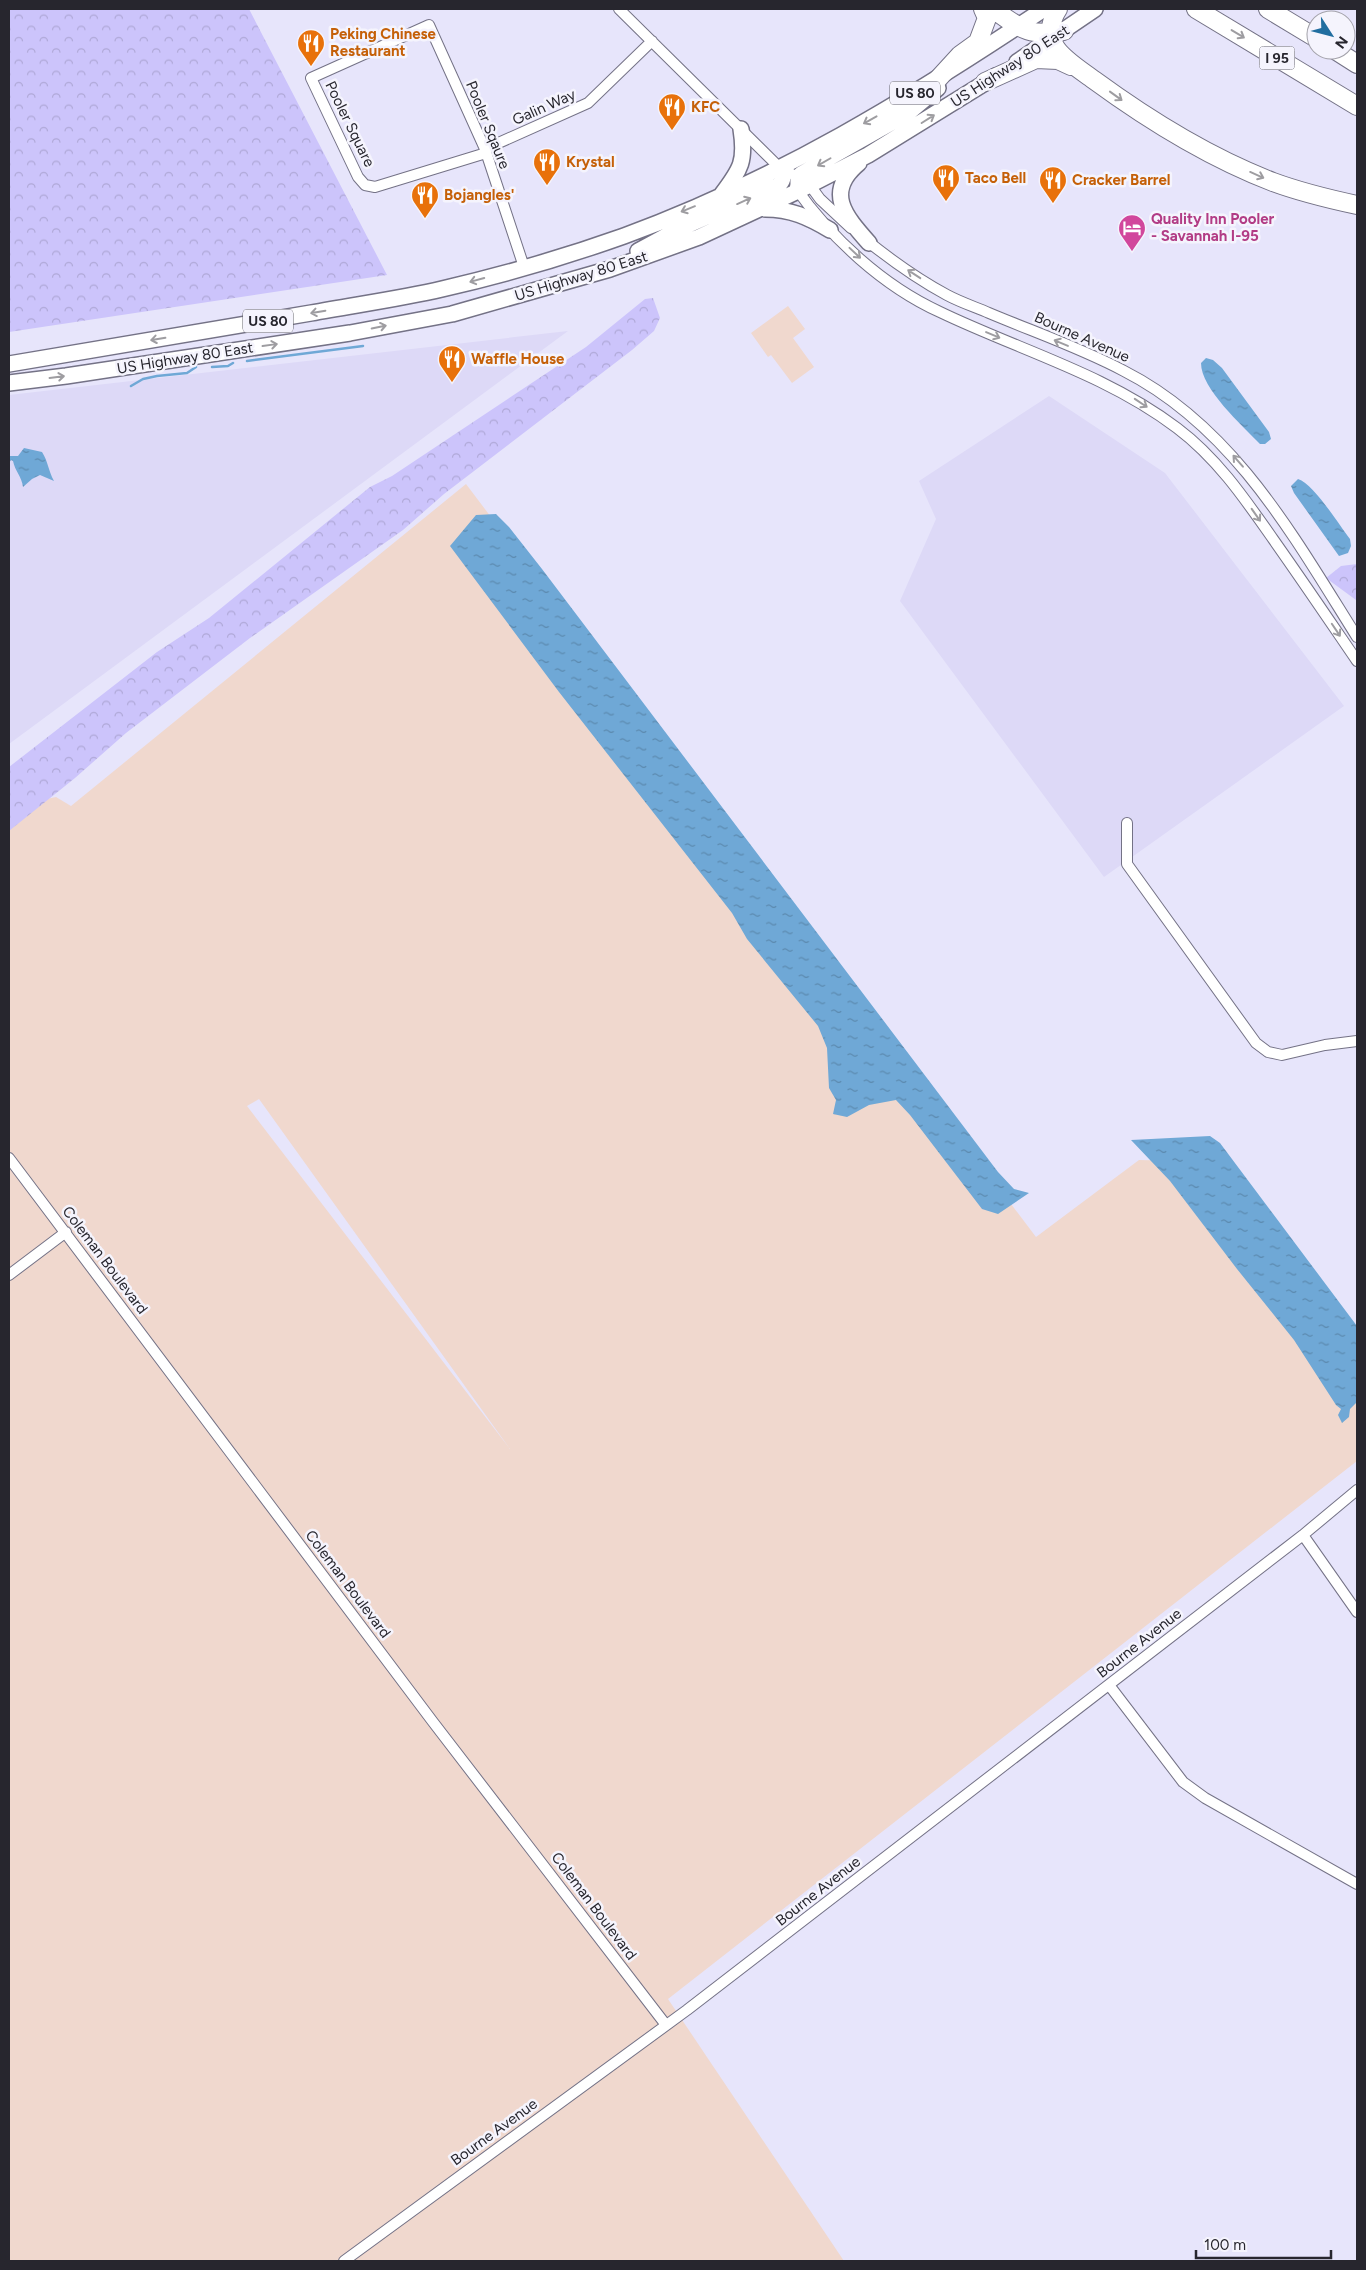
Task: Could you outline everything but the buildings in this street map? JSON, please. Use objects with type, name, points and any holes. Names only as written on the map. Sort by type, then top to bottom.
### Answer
[{"type":"highway","points":[[938,79],[960,55],[978,42],[986,18],[983,9]]},
{"type":"highway","points":[[993,9],[1017,26],[1036,34],[1056,35]]},
{"type":"highway","points":[[1058,9],[1052,22],[1056,35],[1057,50],[1085,73],[1170,132],[1217,157],[1272,182],[1357,205]]},
{"type":"highway","name":"I 95","points":[[1196,9],[1357,106]]},
{"type":"highway","name":"I 95","points":[[1268,9],[1306,32]]},
{"type":"highway","points":[[985,82],[1036,59],[1058,60],[1085,73]]},
{"type":"main road","name":"US Highway 80 East","points":[[9,364],[198,333],[442,289],[524,267],[624,236],[720,196],[780,167],[891,108],[978,54],[1044,9]]},
{"type":"main road","name":"US Highway 80 East","points":[[9,383],[350,333],[452,314],[590,275],[699,237],[758,210],[801,184],[868,155],[985,82],[1095,9]]},
{"type":"main road","points":[[801,184],[907,114],[978,54]]},
{"type":"main road","points":[[720,196],[738,174],[743,162],[744,148],[741,129]]},
{"type":"main road","points":[[868,155],[849,171],[841,189],[840,202],[844,213],[869,243]]},
{"type":"main road","points":[[590,275],[675,231],[779,185],[783,181],[780,167]]},
{"type":"main road","points":[[758,210],[778,209],[797,212],[830,230]]},
{"type":"street","points":[[619,9],[780,167],[801,184],[830,230],[869,266],[898,288],[938,312],[1026,348],[1133,398],[1178,429],[1235,485],[1357,661]]},
{"type":"street","name":"Pooler Sqaure","points":[[429,25],[485,151],[524,267]]},
{"type":"street","name":"Pooler Square","points":[[429,25],[311,78],[358,178],[365,185],[375,187],[485,151]]},
{"type":"street","name":"Galin Way","points":[[485,151],[588,103],[652,41]]},
{"type":"street","name":"Bourne Avenue","points":[[801,184],[887,257],[947,295],[1124,371],[1160,392],[1195,419],[1228,450],[1260,488],[1357,637]]},
{"type":"street","points":[[1127,823],[1127,864],[1256,1043],[1268,1052],[1282,1055],[1325,1045],[1357,1041]]},
{"type":"street","name":"Coleman Boulevard","points":[[9,1158],[435,1725],[666,2025]]},
{"type":"street","points":[[9,1275],[66,1232]]},
{"type":"street","name":"Bourne Avenue","points":[[344,2261],[666,2025],[841,1893],[1357,1490]]},
{"type":"street","points":[[1303,1534],[1357,1612]]},
{"type":"street","points":[[1109,1685],[1183,1782],[1205,1798],[1357,1884]]},
{"type":"shaded area","points":[[788,306],[805,329],[793,338],[814,367],[792,383],[771,355],[768,357],[751,333]]},
{"type":"shaded area","points":[[568,331],[9,744],[9,395]]},
{"type":"shaded area","points":[[1049,396],[1165,473],[1344,706],[1104,877],[900,601],[936,519],[919,481]]},
{"type":"shaded area","points":[[466,484],[1036,1237],[1139,1160],[1219,1162],[1357,1350],[1357,1461],[668,1999],[844,2261],[9,2261],[9,823],[37,801],[56,797],[71,806]],"holes":[[[259,1099],[510,1449],[247,1106]]]},
{"type":"green space","points":[[9,9],[249,9],[387,275],[9,332]]},
{"type":"green space","points":[[653,298],[660,318],[654,331],[632,350],[444,494],[403,530],[250,638],[126,733],[75,778],[9,831],[9,767],[157,652],[209,618],[370,487],[392,476],[586,347],[645,299]]},
{"type":"green space","points":[[1357,564],[1356,600],[1326,578],[1341,566]]},
{"type":"water","points":[[1206,358],[1213,360],[1222,368],[1269,432],[1271,439],[1265,444],[1260,444],[1233,417],[1215,395],[1203,373],[1201,363]]},
{"type":"water","points":[[24,448],[42,452],[54,481],[40,475],[23,487],[13,461],[11,460],[9,463],[9,451],[10,456],[18,456]]},
{"type":"water","points":[[1298,479],[1319,496],[1350,539],[1351,546],[1348,553],[1339,556],[1294,493],[1291,486]]},
{"type":"water","points":[[496,514],[509,527],[542,569],[998,1172],[1014,1189],[1029,1193],[998,1214],[982,1209],[910,1115],[896,1100],[869,1105],[847,1117],[833,1114],[836,1100],[829,1088],[827,1048],[818,1026],[747,939],[732,913],[559,692],[450,546],[476,515]]},
{"type":"water","points":[[1210,1136],[1220,1143],[1357,1326],[1357,1402],[1350,1409],[1349,1417],[1342,1423],[1338,1415],[1341,1409],[1336,1405],[1294,1340],[1170,1181],[1131,1140]]},
{"type":"waterway","points":[[247,361],[363,346]]},
{"type":"waterway","points":[[212,367],[228,366],[233,363]]},
{"type":"waterway","points":[[131,386],[143,379],[187,373],[196,367]]},
{"type":"place","name":"Peking Chinese Restaurant","points":[[311,67]]},
{"type":"place","name":"KFC","points":[[672,131]]},
{"type":"place","name":"Krystal","points":[[547,186]]},
{"type":"place","name":"Taco Bell","points":[[946,202]]},
{"type":"place","name":"Cracker Barrel","points":[[1053,204]]},
{"type":"place","name":"Bojangles'","points":[[425,219]]},
{"type":"place","name":"Quality Inn Pooler - Savannah I-95","points":[[1132,252]]},
{"type":"place","name":"Waffle House","points":[[452,383]]}]
